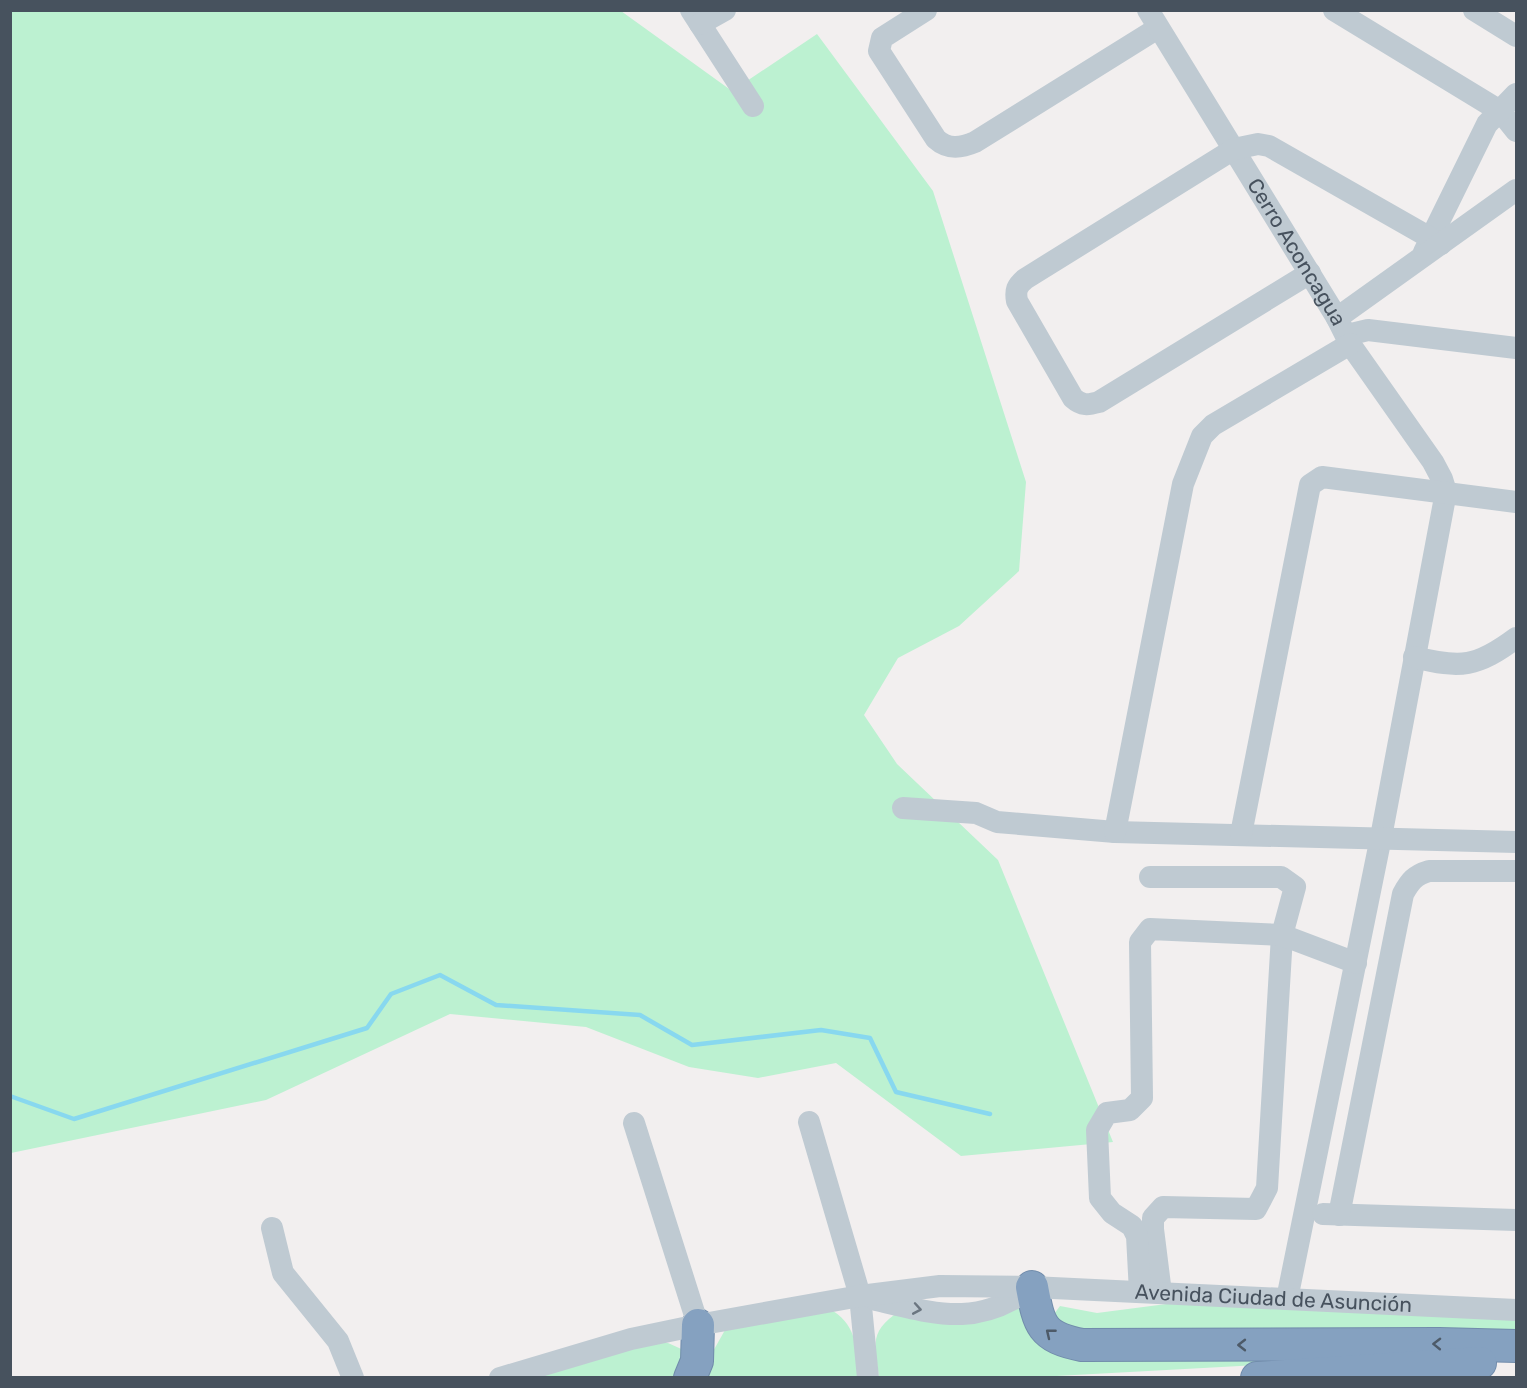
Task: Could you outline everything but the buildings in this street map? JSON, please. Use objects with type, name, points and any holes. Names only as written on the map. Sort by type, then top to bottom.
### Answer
[{"type":"highway","points":[[1032,1287],[1039,1323],[1047,1333],[1060,1341],[1082,1346],[1439,1344],[1516,1346]]},
{"type":"highway","points":[[690,1377],[697,1361],[698,1324]]},
{"type":"highway","points":[[1257,1377],[1516,1360]]},
{"type":"street","points":[[725,10],[696,17],[753,106]]},
{"type":"street","points":[[926,10],[882,38],[879,51],[936,139],[946,147],[962,147],[975,142],[1153,20]]},
{"type":"street","points":[[1334,10],[1500,111],[1516,131]]},
{"type":"street","points":[[1474,10],[1516,36]]},
{"type":"street","name":"Cerro Aconcagua","points":[[1153,20],[1345,332],[1433,462],[1442,478],[1446,492]]},
{"type":"street","points":[[1430,248],[1487,124],[1516,94]]},
{"type":"street","points":[[1310,273],[1099,402],[1088,405],[1073,398],[1017,301],[1018,285],[1234,149],[1258,144],[1269,146],[1430,248]]},
{"type":"street","points":[[1115,832],[1183,483],[1202,436],[1213,425],[1345,332],[1430,248],[1516,190]]},
{"type":"street","points":[[1345,332],[1368,330],[1516,348]]},
{"type":"street","points":[[1241,834],[1310,485],[1322,477],[1516,502]]},
{"type":"street","points":[[1287,1299],[1381,837],[1446,492]]},
{"type":"street","points":[[1414,657],[1438,663],[1476,663],[1516,638]]},
{"type":"street","points":[[903,808],[976,813],[997,822],[1115,832],[1516,842]]},
{"type":"street","points":[[1338,1215],[1403,894],[1418,874],[1429,871],[1516,871]]},
{"type":"street","points":[[1150,877],[1281,877],[1295,887],[1282,935],[1267,1188],[1256,1209],[1162,1208],[1153,1218],[1150,1292]]},
{"type":"street","points":[[1150,1292],[1137,1236],[1132,1226],[1112,1213],[1100,1198],[1097,1130],[1107,1113],[1130,1110],[1142,1098],[1140,942],[1150,929],[1282,935],[1356,963]]},
{"type":"street","points":[[809,1122],[860,1296],[868,1377]]},
{"type":"street","points":[[634,1123],[698,1324]]},
{"type":"street","points":[[1306,1214],[1516,1220]]},
{"type":"street","points":[[272,1228],[283,1273],[338,1341],[353,1377]]},
{"type":"street","points":[[500,1377],[631,1339],[698,1324],[860,1296],[950,1315],[982,1313],[1010,1303],[1032,1287]]},
{"type":"street","name":"Avenida Ciudad de Asunción","points":[[1032,1287],[1516,1310]]},
{"type":"green space","points":[[10,11],[621,11],[732,91],[817,34],[933,191],[1026,482],[1019,571],[959,626],[898,658],[864,715],[897,764],[998,860],[1113,1142],[961,1156],[836,1063],[758,1078],[689,1067],[586,1027],[450,1014],[266,1100],[11,1153]]},
{"type":"green space","points":[[1205,1299],[1516,1320],[1516,1336],[1063,1331],[1054,1314],[1060,1306],[1097,1313]]},
{"type":"green space","points":[[1019,1301],[1042,1340],[1421,1356],[1038,1377],[879,1378],[877,1336],[880,1329],[894,1315]]},
{"type":"green space","points":[[833,1311],[847,1324],[851,1332],[856,1348],[859,1377],[698,1378],[725,1330]]},
{"type":"green space","points":[[647,1343],[668,1343],[688,1352],[681,1373],[674,1377],[532,1378]]},
{"type":"waterway","points":[[10,1096],[74,1119],[367,1028],[391,994],[440,975],[496,1005],[640,1015],[692,1045],[821,1030],[870,1038],[896,1092],[990,1114]]}]
